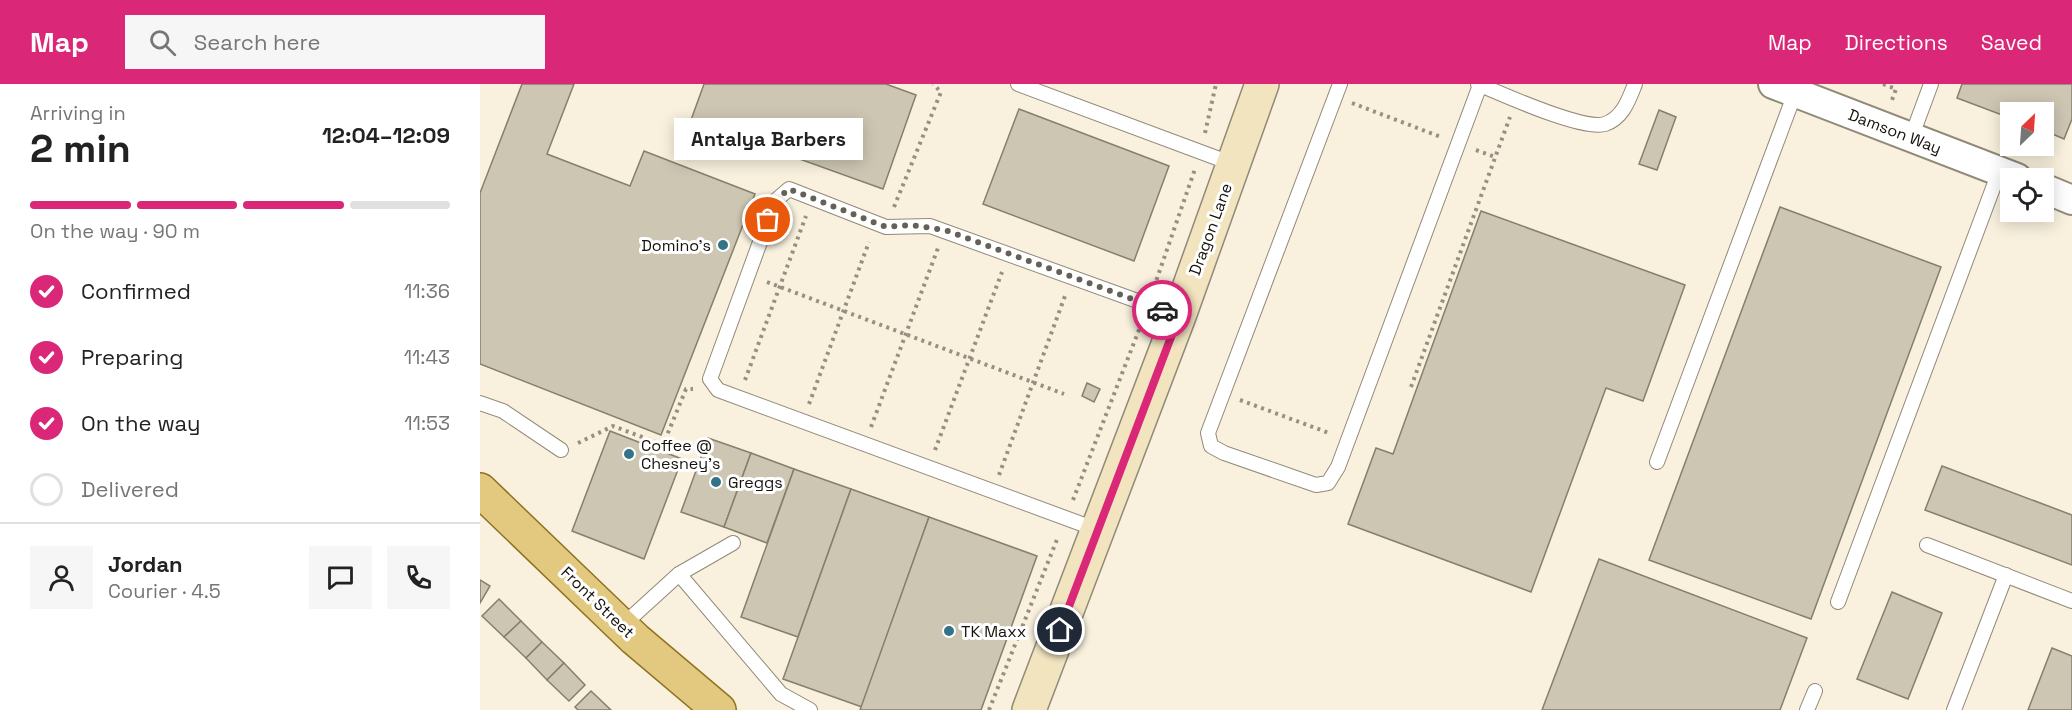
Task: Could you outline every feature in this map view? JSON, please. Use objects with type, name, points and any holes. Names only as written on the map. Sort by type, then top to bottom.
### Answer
[{"type":"main road","name":"Front Street","points":[[480,490],[635,639],[719,710]]},
{"type":"street","name":"Dragon Lane","points":[[1029,710],[1179,316],[1262,84]]},
{"type":"street","name":"Damson Way","points":[[1784,88],[2000,172]]},
{"type":"street","points":[[2054,192],[2071,198]]},
{"type":"lane","points":[[1018,84],[1233,164]]},
{"type":"lane","points":[[1337,90],[1208,433],[1211,446],[1224,453],[1316,485],[1328,483],[1338,467],[1479,85],[1563,117],[1594,125],[1606,124],[1619,116],[1635,84]]},
{"type":"lane","points":[[1911,138],[1931,84]]},
{"type":"lane","points":[[1657,462],[1784,88]]},
{"type":"lane","points":[[1098,530],[718,390],[710,379],[775,201],[789,189],[881,225],[910,225],[945,230],[1179,316]]},
{"type":"lane","points":[[1838,602],[2000,195]]},
{"type":"lane","points":[[480,403],[503,411],[561,450]]},
{"type":"lane","points":[[623,625],[679,574],[733,543]]},
{"type":"lane","points":[[1927,545],[2072,601]]},
{"type":"lane","points":[[679,574],[781,694],[810,710]]},
{"type":"lane","points":[[1954,710],[2006,575]]},
{"type":"lane","points":[[1807,710],[1815,691]]},
{"type":"path","points":[[802,421],[843,311],[941,92],[933,84]]},
{"type":"path","points":[[988,710],[1066,518],[1148,305],[1202,152],[1216,84]]},
{"type":"path","points":[[1337,90],[1495,157]]},
{"type":"path","points":[[1411,387],[1516,99]]},
{"type":"path","points":[[738,398],[812,198]]},
{"type":"path","points":[[864,444],[945,230]]},
{"type":"path","points":[[929,468],[1008,254]]},
{"type":"path","points":[[748,275],[1064,394]]},
{"type":"path","points":[[992,492],[1072,277]]},
{"type":"path","points":[[561,450],[613,426],[663,445],[686,389],[718,390]]},
{"type":"path","points":[[1223,393],[1348,440]]},
{"type":"building","points":[[522,84],[574,84],[547,154],[630,186],[644,151],[755,194],[661,435],[480,364],[480,193]]},
{"type":"building","points":[[704,84],[886,84],[916,95],[883,189],[691,120]]},
{"type":"building","points":[[1962,84],[2072,84],[2072,119],[2064,139],[2054,135],[2054,102],[2000,102],[2000,114],[1957,98]]},
{"type":"building","points":[[1019,109],[1169,166],[1134,261],[983,204]]},
{"type":"building","points":[[1659,110],[1676,117],[1657,170],[1639,164]]},
{"type":"building","points":[[1780,207],[1941,267],[1811,619],[1649,560]]},
{"type":"building","points":[[1481,211],[1685,285],[1643,401],[1606,388],[1531,592],[1348,524],[1376,448],[1393,454]]},
{"type":"building","points":[[1087,383],[1100,389],[1094,402],[1082,396]]},
{"type":"building","points":[[610,431],[682,459],[644,559],[572,531]]},
{"type":"building","name":"Greggs","points":[[708,438],[751,453],[724,527],[681,512]]},
{"type":"building","points":[[751,453],[794,469],[767,543],[724,527]]},
{"type":"building","points":[[1942,466],[2072,515],[2072,565],[1925,510]]},
{"type":"building","points":[[794,469],[851,489],[798,637],[741,617]]},
{"type":"building","points":[[851,489],[929,517],[862,707],[783,679]]},
{"type":"building","name":"TK Maxx","points":[[929,517],[1037,556],[981,710],[860,710]]},
{"type":"building","points":[[1599,559],[1807,638],[1780,710],[1542,710]]},
{"type":"building","points":[[480,580],[490,586],[480,603]]},
{"type":"building","points":[[1892,592],[1942,613],[1908,699],[1857,679]]},
{"type":"building","points":[[499,599],[521,621],[504,637],[482,616]]},
{"type":"building","points":[[521,621],[542,642],[526,658],[504,637]]},
{"type":"building","points":[[542,642],[564,663],[547,680],[526,658]]},
{"type":"building","points":[[2052,648],[2072,656],[2072,710],[2028,710]]},
{"type":"building","points":[[564,663],[585,685],[569,701],[547,680]]},
{"type":"building","points":[[591,691],[611,710],[578,710],[575,707]]},
{"type":"way so far","points":[[768,220],[775,201],[789,189],[886,227],[930,226],[945,230],[1162,310]]},
{"type":"place","name":"Antalya Barbers","points":[[768,220]]},
{"type":"place","name":"Domino's","points":[[723,245]]},
{"type":"place","name":"Coffee @ Chesney's","points":[[629,454]]},
{"type":"place","name":"Greggs","points":[[716,482]]},
{"type":"place","name":"TK Maxx","points":[[949,631]]},
{"type":"route","points":[[1060,630],[1179,316],[1162,310]]}]
